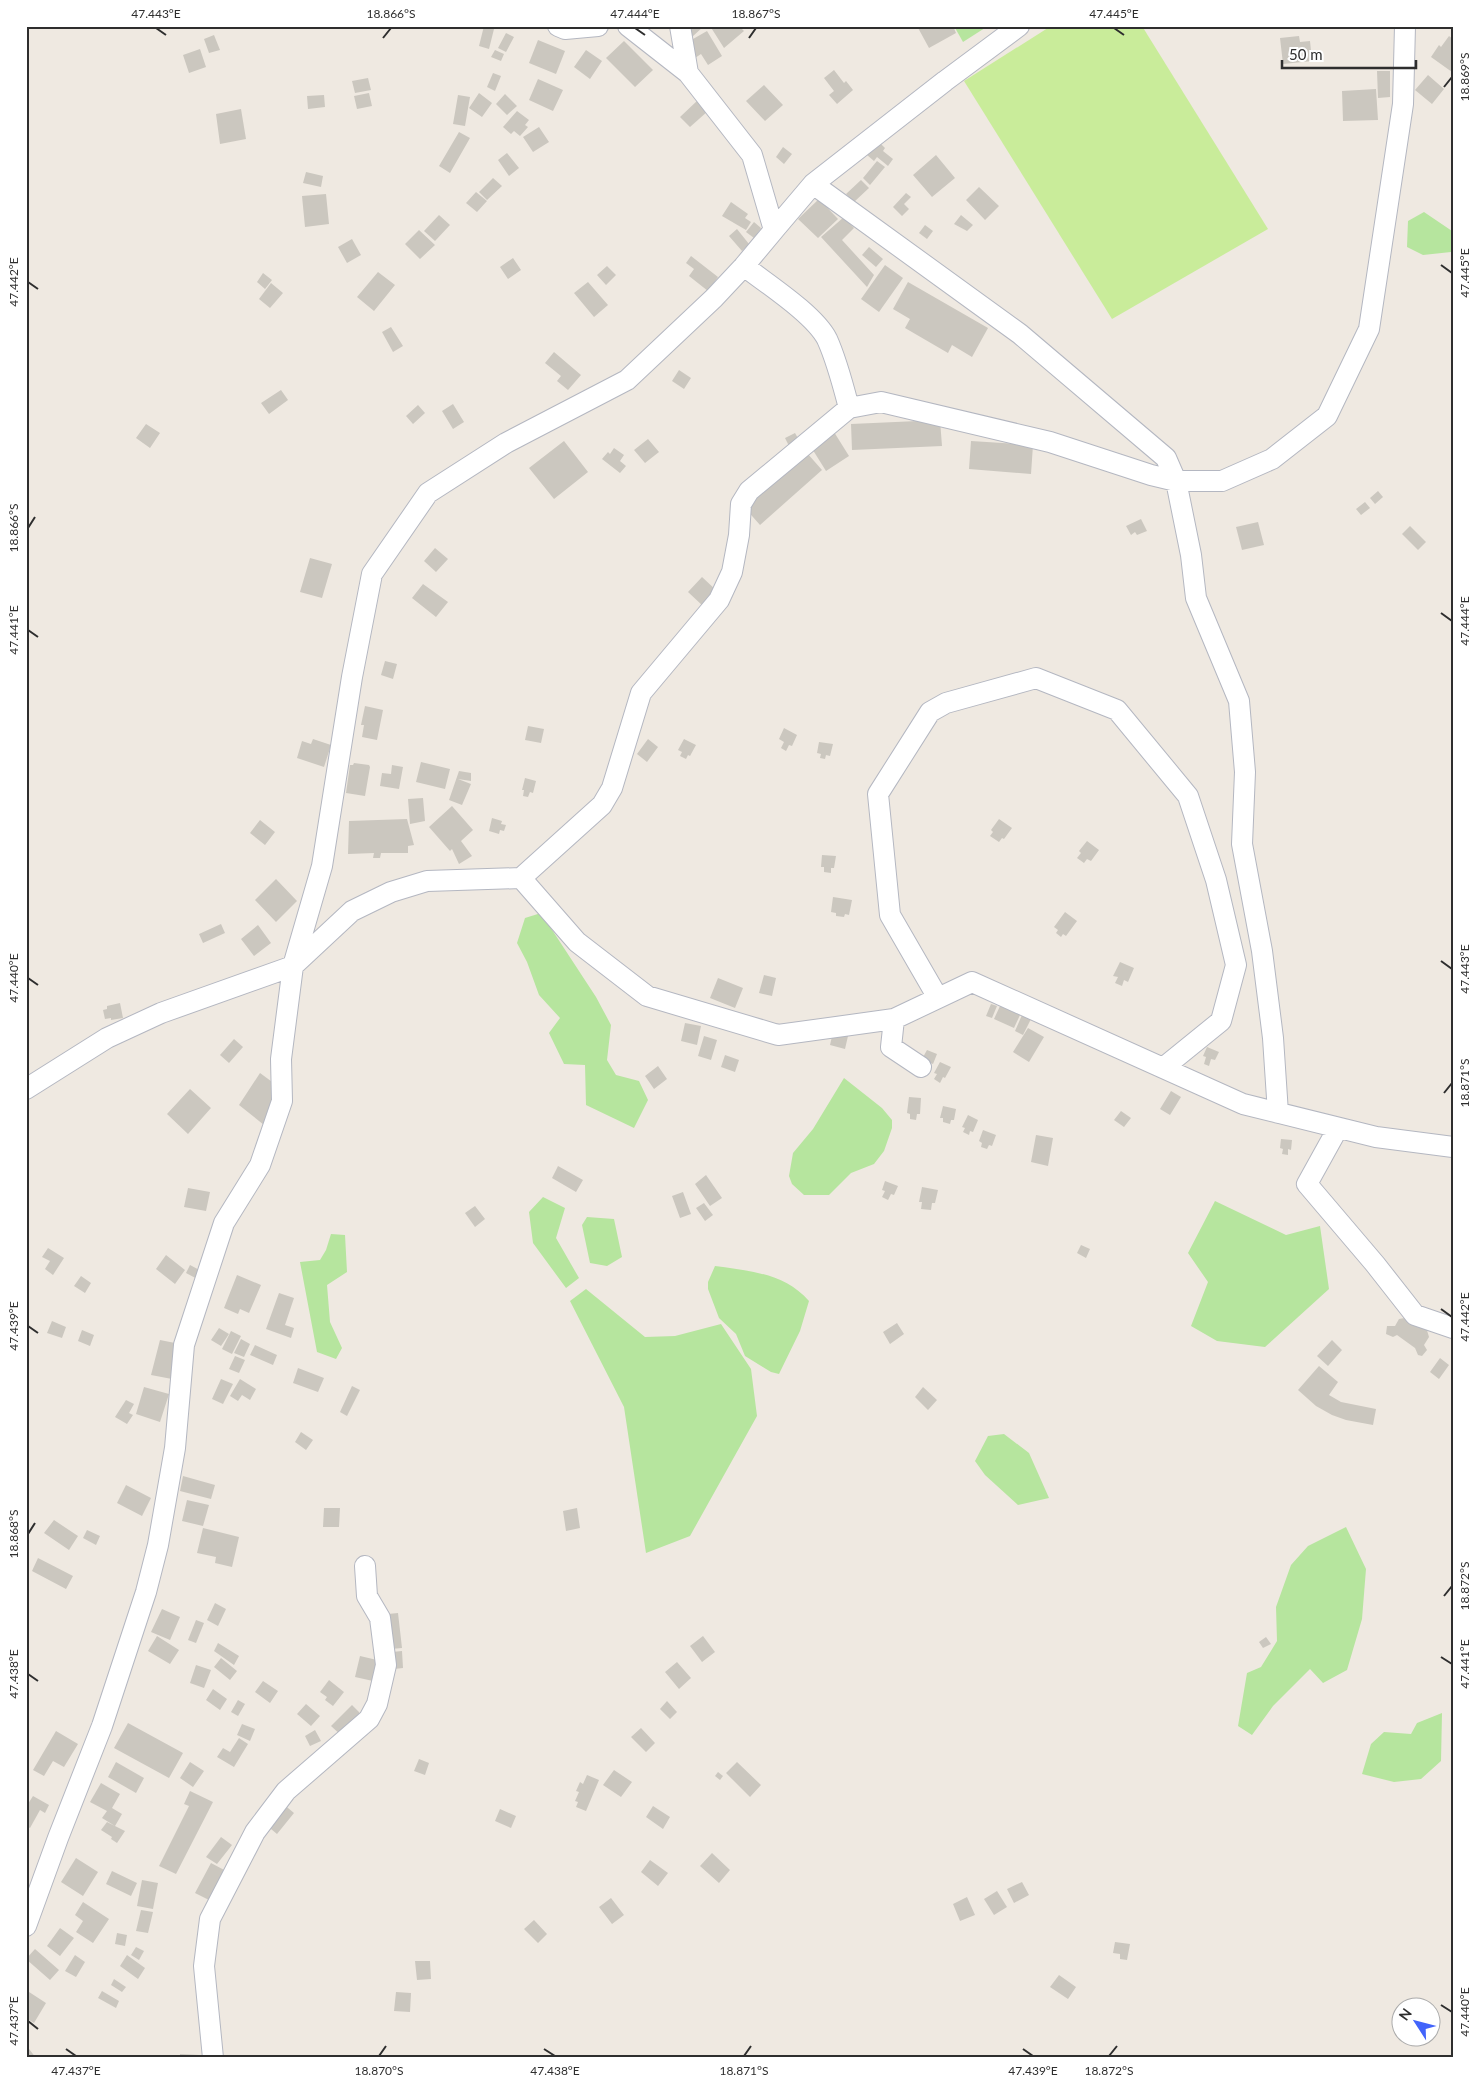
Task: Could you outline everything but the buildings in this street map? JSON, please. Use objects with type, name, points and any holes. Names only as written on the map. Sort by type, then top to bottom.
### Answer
[{"type":"street","points":[[558,26],[565,29],[586,27]]},
{"type":"street","points":[[628,26],[688,73],[752,155],[774,230]]},
{"type":"street","points":[[680,26],[688,73]]},
{"type":"street","points":[[26,1926],[102,1726],[146,1592],[158,1545],[176,1448],[184,1346],[224,1223],[260,1165],[282,1101],[281,1059],[293,966],[322,866],[352,677],[372,574],[428,493],[506,443],[628,380],[714,298],[744,266],[813,184],[1019,26]]},
{"type":"street","points":[[26,1089],[107,1038],[161,1013],[293,966],[352,911],[391,892],[427,880],[521,878],[602,805],[612,788],[642,692],[719,600],[732,572],[739,535],[741,504],[748,491],[849,408],[882,402],[971,422],[1050,442],[1176,482],[1222,481],[1272,459],[1327,416],[1369,330],[1403,104],[1405,26]]},
{"type":"street","points":[[813,184],[1020,334],[1166,458],[1176,482],[1191,555],[1196,598],[1239,701],[1245,772],[1242,844],[1263,961],[1273,1038],[1278,1113]]},
{"type":"street","points":[[744,266],[803,310],[826,337],[840,375],[849,408]]},
{"type":"street","points":[[938,998],[890,915],[878,794],[930,712],[946,703],[1036,678],[1117,710],[1188,796],[1216,880],[1236,965],[1221,1021],[1162,1068]]},
{"type":"street","points":[[521,878],[577,942],[647,996],[778,1035],[894,1019],[972,982],[1244,1104],[1376,1137],[1453,1147]]},
{"type":"street","points":[[894,1019],[891,1047],[920,1068]]},
{"type":"street","points":[[1338,1128],[1307,1184],[1416,1315],[1453,1328]]},
{"type":"street","points":[[213,2058],[204,1966],[210,1919],[255,1832],[286,1791],[369,1719],[377,1704],[386,1665],[380,1618],[367,1596],[365,1566]]},
{"type":"green space","points":[[954,26],[988,26],[963,42]]},
{"type":"green space","points":[[1051,26],[1142,26],[1268,229],[1112,319],[964,81]]},
{"type":"green space","points":[[1424,212],[1452,231],[1451,252],[1423,255],[1407,247],[1408,221]]},
{"type":"green space","points":[[541,913],[596,997],[611,1025],[607,1060],[616,1075],[639,1081],[648,1100],[634,1128],[586,1105],[585,1065],[564,1064],[549,1033],[560,1018],[539,995],[527,962],[517,943],[525,918]]},
{"type":"green space","points":[[844,1078],[882,1108],[892,1120],[892,1128],[884,1151],[874,1164],[851,1173],[829,1195],[804,1195],[792,1184],[789,1176],[793,1153],[813,1129]]},
{"type":"green space","points":[[543,1197],[565,1208],[556,1238],[579,1278],[566,1288],[533,1243],[529,1212]]},
{"type":"green space","points":[[1215,1201],[1286,1235],[1320,1226],[1329,1289],[1265,1347],[1217,1341],[1191,1326],[1208,1282],[1188,1253]]},
{"type":"green space","points":[[587,1217],[614,1219],[622,1257],[607,1266],[590,1263],[582,1225]]},
{"type":"green space","points":[[331,1234],[345,1235],[347,1272],[327,1285],[330,1322],[342,1348],[336,1359],[317,1352],[300,1262],[320,1260],[326,1250]]},
{"type":"green space","points":[[715,1266],[754,1272],[778,1279],[789,1284],[809,1301],[800,1331],[779,1374],[771,1372],[745,1356],[736,1334],[719,1318],[708,1289],[708,1282]]},
{"type":"green space","points":[[586,1289],[645,1337],[675,1336],[721,1324],[751,1369],[757,1416],[690,1536],[646,1553],[624,1407],[570,1301]]},
{"type":"green space","points":[[1004,1434],[1029,1453],[1049,1498],[1018,1505],[985,1475],[975,1461],[988,1436]]},
{"type":"green space","points":[[1346,1527],[1366,1569],[1362,1619],[1347,1670],[1323,1683],[1310,1669],[1273,1706],[1252,1735],[1238,1726],[1247,1673],[1261,1667],[1277,1641],[1276,1607],[1291,1565],[1308,1546]]},
{"type":"green space","points":[[1442,1713],[1441,1761],[1421,1779],[1394,1782],[1362,1774],[1371,1744],[1384,1732],[1411,1734],[1417,1723]]}]
